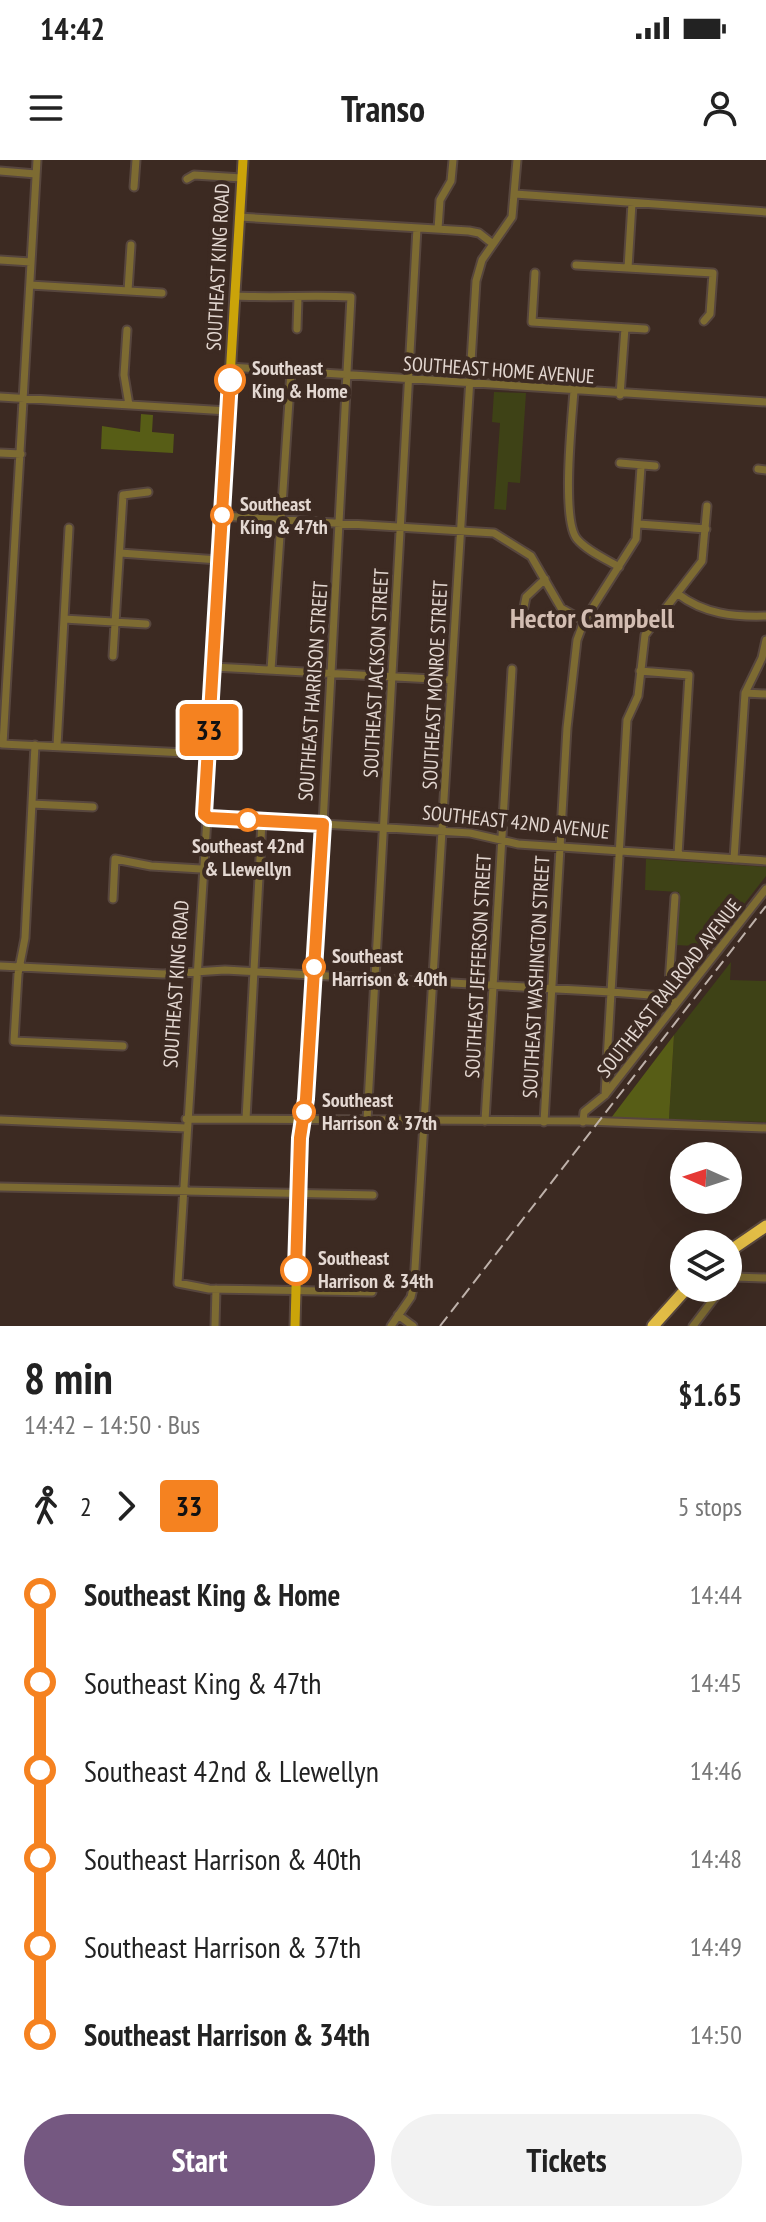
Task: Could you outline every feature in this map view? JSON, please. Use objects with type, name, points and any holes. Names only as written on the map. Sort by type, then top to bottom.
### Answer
[{"type":"highway","points":[[742,1242],[766,1226]]},
{"type":"highway","points":[[653,1326],[674,1302]]},
{"type":"main road","name":"SOUTHEAST KING ROAD","points":[[207,818],[207,754],[243,160]]},
{"type":"main road","name":"SOUTHEAST 42ND AVENUE","points":[[207,818],[247,820],[257,824],[262,821],[323,824]]},
{"type":"main road","name":"SOUTHEAST HARRISON STREET","points":[[295,1326],[298,1193],[323,824]]},
{"type":"street","points":[[37,160],[2,744],[207,754]]},
{"type":"street","points":[[134,187],[136,160]]},
{"type":"street","points":[[438,229],[440,200],[451,181],[453,160]]},
{"type":"street","name":"SOUTHEAST MONROE STREET","points":[[398,1315],[413,1289],[477,272],[509,222],[517,160]]},
{"type":"street","points":[[0,171],[36,174]]},
{"type":"street","points":[[187,179],[194,175],[242,178]]},
{"type":"street","points":[[515,194],[766,212]]},
{"type":"street","points":[[628,268],[632,203]]},
{"type":"street","points":[[239,217],[479,233],[493,244]]},
{"type":"street","name":"SOUTHEAST JACKSON STREET","points":[[367,1121],[417,228]]},
{"type":"street","points":[[128,291],[131,245]]},
{"type":"street","points":[[0,260],[31,262]]},
{"type":"street","points":[[576,265],[713,273],[710,314],[704,321]]},
{"type":"street","points":[[535,273],[532,322],[645,329]]},
{"type":"street","points":[[30,285],[162,293]]},
{"type":"street","points":[[235,296],[298,297],[297,329]]},
{"type":"street","name":"SOUTHEAST HARRISON STREET","points":[[298,297],[351,297],[323,824]]},
{"type":"street","points":[[620,395],[625,328]]},
{"type":"street","points":[[127,330],[124,375],[129,405]]},
{"type":"street","name":"SOUTHEAST HOME AVENUE","points":[[230,367],[620,395],[766,402]]},
{"type":"street","points":[[271,670],[291,371]]},
{"type":"street","points":[[574,391],[568,479],[572,530],[580,542],[619,567]]},
{"type":"street","points":[[0,397],[228,411]]},
{"type":"street","points":[[0,453],[21,454]]},
{"type":"street","points":[[620,463],[655,466]]},
{"type":"street","name":"SOUTHEAST WASHINGTON STREET","points":[[544,1122],[568,719],[577,640],[584,621],[633,546],[639,524],[641,467]]},
{"type":"street","points":[[113,656],[123,495],[148,492]]},
{"type":"street","points":[[605,1095],[627,720],[638,696],[645,635],[702,561],[707,506]]},
{"type":"street","points":[[222,516],[499,535],[531,556],[561,608],[584,621]]},
{"type":"street","points":[[639,524],[706,529]]},
{"type":"street","points":[[57,746],[69,528]]},
{"type":"street","points":[[120,553],[219,560]]},
{"type":"street","points":[[524,607],[526,597],[545,579]]},
{"type":"street","points":[[678,594],[694,606],[712,612],[766,616]]},
{"type":"street","points":[[64,619],[146,624]]},
{"type":"street","points":[[734,859],[745,693],[762,658],[766,640]]},
{"type":"street","points":[[213,667],[451,680]]},
{"type":"street","name":"SOUTHEAST JEFFERSON STREET","points":[[485,1121],[512,669]]},
{"type":"street","points":[[640,671],[689,675],[678,855]]},
{"type":"street","points":[[745,693],[766,694]]},
{"type":"street","points":[[35,745],[25,938],[14,1041],[123,1046]]},
{"type":"street","points":[[32,804],[93,807]]},
{"type":"street","name":"SOUTHEAST KING ROAD","points":[[207,818],[201,869],[186,1119],[179,1285],[216,1289]]},
{"type":"street","points":[[246,1119],[262,821]]},
{"type":"street","name":"SOUTHEAST 42ND AVENUE","points":[[323,824],[481,834],[501,840],[560,847],[766,861]]},
{"type":"street","points":[[113,899],[115,859],[151,866],[201,869]]},
{"type":"street","name":"SOUTHEAST RAILROAD AVENUE","points":[[583,1122],[584,1112],[605,1095],[766,889]]},
{"type":"street","points":[[668,998],[675,897]]},
{"type":"street","points":[[0,966],[254,971],[611,992],[668,998],[677,1003]]},
{"type":"street","points":[[186,1119],[583,1122],[606,1127],[766,1128]]},
{"type":"street","points":[[0,1120],[186,1128]]},
{"type":"street","points":[[0,1187],[373,1195]]},
{"type":"street","points":[[742,1279],[766,1278]]},
{"type":"street","points":[[215,1326],[216,1289],[372,1292]]},
{"type":"street","points":[[693,1326],[711,1302]]},
{"type":"street","points":[[391,1326],[398,1315],[413,1326]]},
{"type":"green space","points":[[494,392],[526,393],[520,483],[508,482],[506,510],[494,509],[500,423],[492,422]]},
{"type":"green space","points":[[141,414],[153,415],[152,432],[174,434],[173,453],[101,449],[102,426],[140,432]]},
{"type":"green space","points":[[646,859],[766,867],[766,876],[711,947],[676,945],[679,892],[645,890]]},
{"type":"green space","points":[[731,962],[730,980],[766,981],[766,1122],[669,1119],[674,1035]]},
{"type":"green space","points":[[674,1035],[669,1119],[611,1118]]},
{"type":"railway","points":[[440,1326],[766,906]]},
{"type":"bus line","name":"33","points":[[230,380],[204,814],[207,818],[259,818],[262,821],[323,824],[306,1099],[300,1138],[296,1270]]},
{"type":"place","name":"Southeast King & Home","points":[[230,380]]},
{"type":"place","name":"Southeast King & 47th","points":[[222,515]]},
{"type":"place","name":"Southeast 42nd & Llewellyn","points":[[248,820]]},
{"type":"place","name":"Southeast Harrison & 40th","points":[[314,967]]},
{"type":"place","name":"Southeast Harrison & 37th","points":[[304,1112]]},
{"type":"place","name":"Southeast Harrison & 34th","points":[[296,1270]]},
{"type":"district","name":"Hector Campbell","points":[[592,617]]}]
